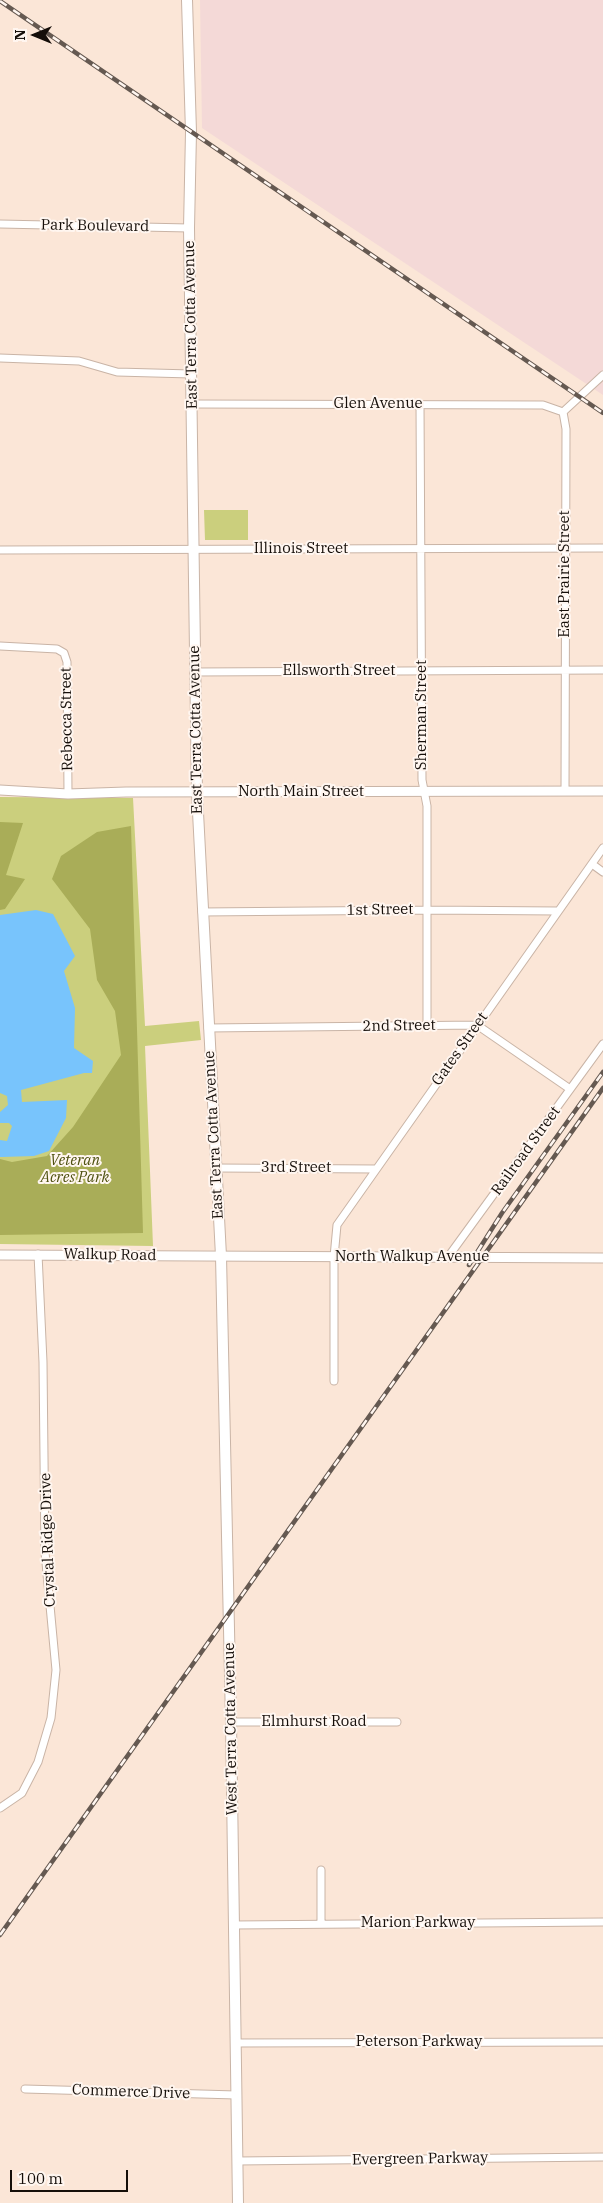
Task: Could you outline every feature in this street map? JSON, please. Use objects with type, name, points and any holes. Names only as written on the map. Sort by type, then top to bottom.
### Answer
[{"type":"main road","name":"East Terra Cotta Avenue","points":[[187,0],[188,58],[184,84],[186,178],[189,204],[197,793],[221,1256]]},
{"type":"main road","name":"West Terra Cotta Avenue","points":[[221,1256],[231,1722],[238,2203]]},
{"type":"street","name":"Park Boulevard","points":[[0,224],[189,228]]},
{"type":"street","points":[[0,358],[79,361],[117,372],[191,374]]},
{"type":"street","points":[[563,412],[603,375]]},
{"type":"street","name":"Glen Avenue","points":[[192,404],[543,405],[563,412]]},
{"type":"street","name":"Sherman Street","points":[[420,404],[422,780],[427,806],[427,1026]]},
{"type":"street","name":"East Prairie Street","points":[[563,412],[566,428],[565,791]]},
{"type":"street","name":"Illinois Street","points":[[0,550],[603,548]]},
{"type":"street","name":"Rebecca Street","points":[[0,646],[57,648],[64,653],[67,662],[68,794]]},
{"type":"street","name":"Ellsworth Street","points":[[195,672],[603,670]]},
{"type":"street","name":"North Main Street","points":[[0,790],[68,794],[126,792],[603,791]]},
{"type":"street","name":"Gates Street","points":[[334,1381],[334,1257],[337,1225],[603,848]]},
{"type":"street","points":[[592,864],[603,872]]},
{"type":"street","name":"1st Street","points":[[202,912],[558,911]]},
{"type":"street","points":[[477,1025],[570,1089]]},
{"type":"street","name":"2nd Street","points":[[208,1028],[477,1025]]},
{"type":"street","name":"Railroad Street","points":[[448,1257],[603,1044]]},
{"type":"street","name":"3rd Street","points":[[216,1168],[376,1169]]},
{"type":"street","name":"Crystal Ridge Drive","points":[[0,1808],[22,1793],[38,1762],[51,1718],[56,1670],[45,1552],[44,1391],[38,1254]]},
{"type":"street","name":"Walkup Road","points":[[0,1255],[221,1256]]},
{"type":"street","name":"North Walkup Avenue","points":[[221,1256],[603,1258]]},
{"type":"street","name":"Elmhurst Road","points":[[231,1722],[397,1722]]},
{"type":"street","points":[[321,1870],[321,1924]]},
{"type":"street","name":"Marion Parkway","points":[[234,1925],[603,1922]]},
{"type":"street","name":"Peterson Parkway","points":[[236,2043],[603,2042]]},
{"type":"street","name":"Commerce Drive","points":[[25,2089],[236,2095]]},
{"type":"street","name":"Evergreen Parkway","points":[[238,2161],[603,2157]]},
{"type":"shaded area","points":[[200,0],[603,0],[603,395],[202,128]]},
{"type":"green space","points":[[204,510],[248,510],[248,540],[205,540]]},
{"type":"green space","name":"Veteran Acres Park","points":[[0,797],[133,798],[145,1026],[199,1021],[201,1040],[145,1046],[153,1246],[0,1244]]},
{"type":"green space","points":[[0,822],[23,823],[6,875],[25,879],[5,909],[0,910]]},
{"type":"green space","points":[[131,826],[143,1233],[0,1235],[0,1159],[12,1162],[47,1156],[73,1127],[121,1055],[115,1011],[97,980],[90,929],[52,879],[61,856],[97,832]]},
{"type":"water","points":[[36,910],[53,914],[75,956],[64,971],[75,1008],[74,1048],[93,1061],[92,1073],[84,1073],[21,1090],[22,1102],[67,1100],[66,1118],[49,1151],[34,1156],[0,1157],[0,1140],[7,1141],[12,1126],[9,1123],[0,1123],[0,1112],[8,1105],[7,1096],[0,1093],[0,915]]},
{"type":"railway","points":[[0,1],[603,413]]},
{"type":"railway","points":[[469,1265],[502,1213],[603,1072]]},
{"type":"railway","points":[[0,1935],[603,1088]]}]
